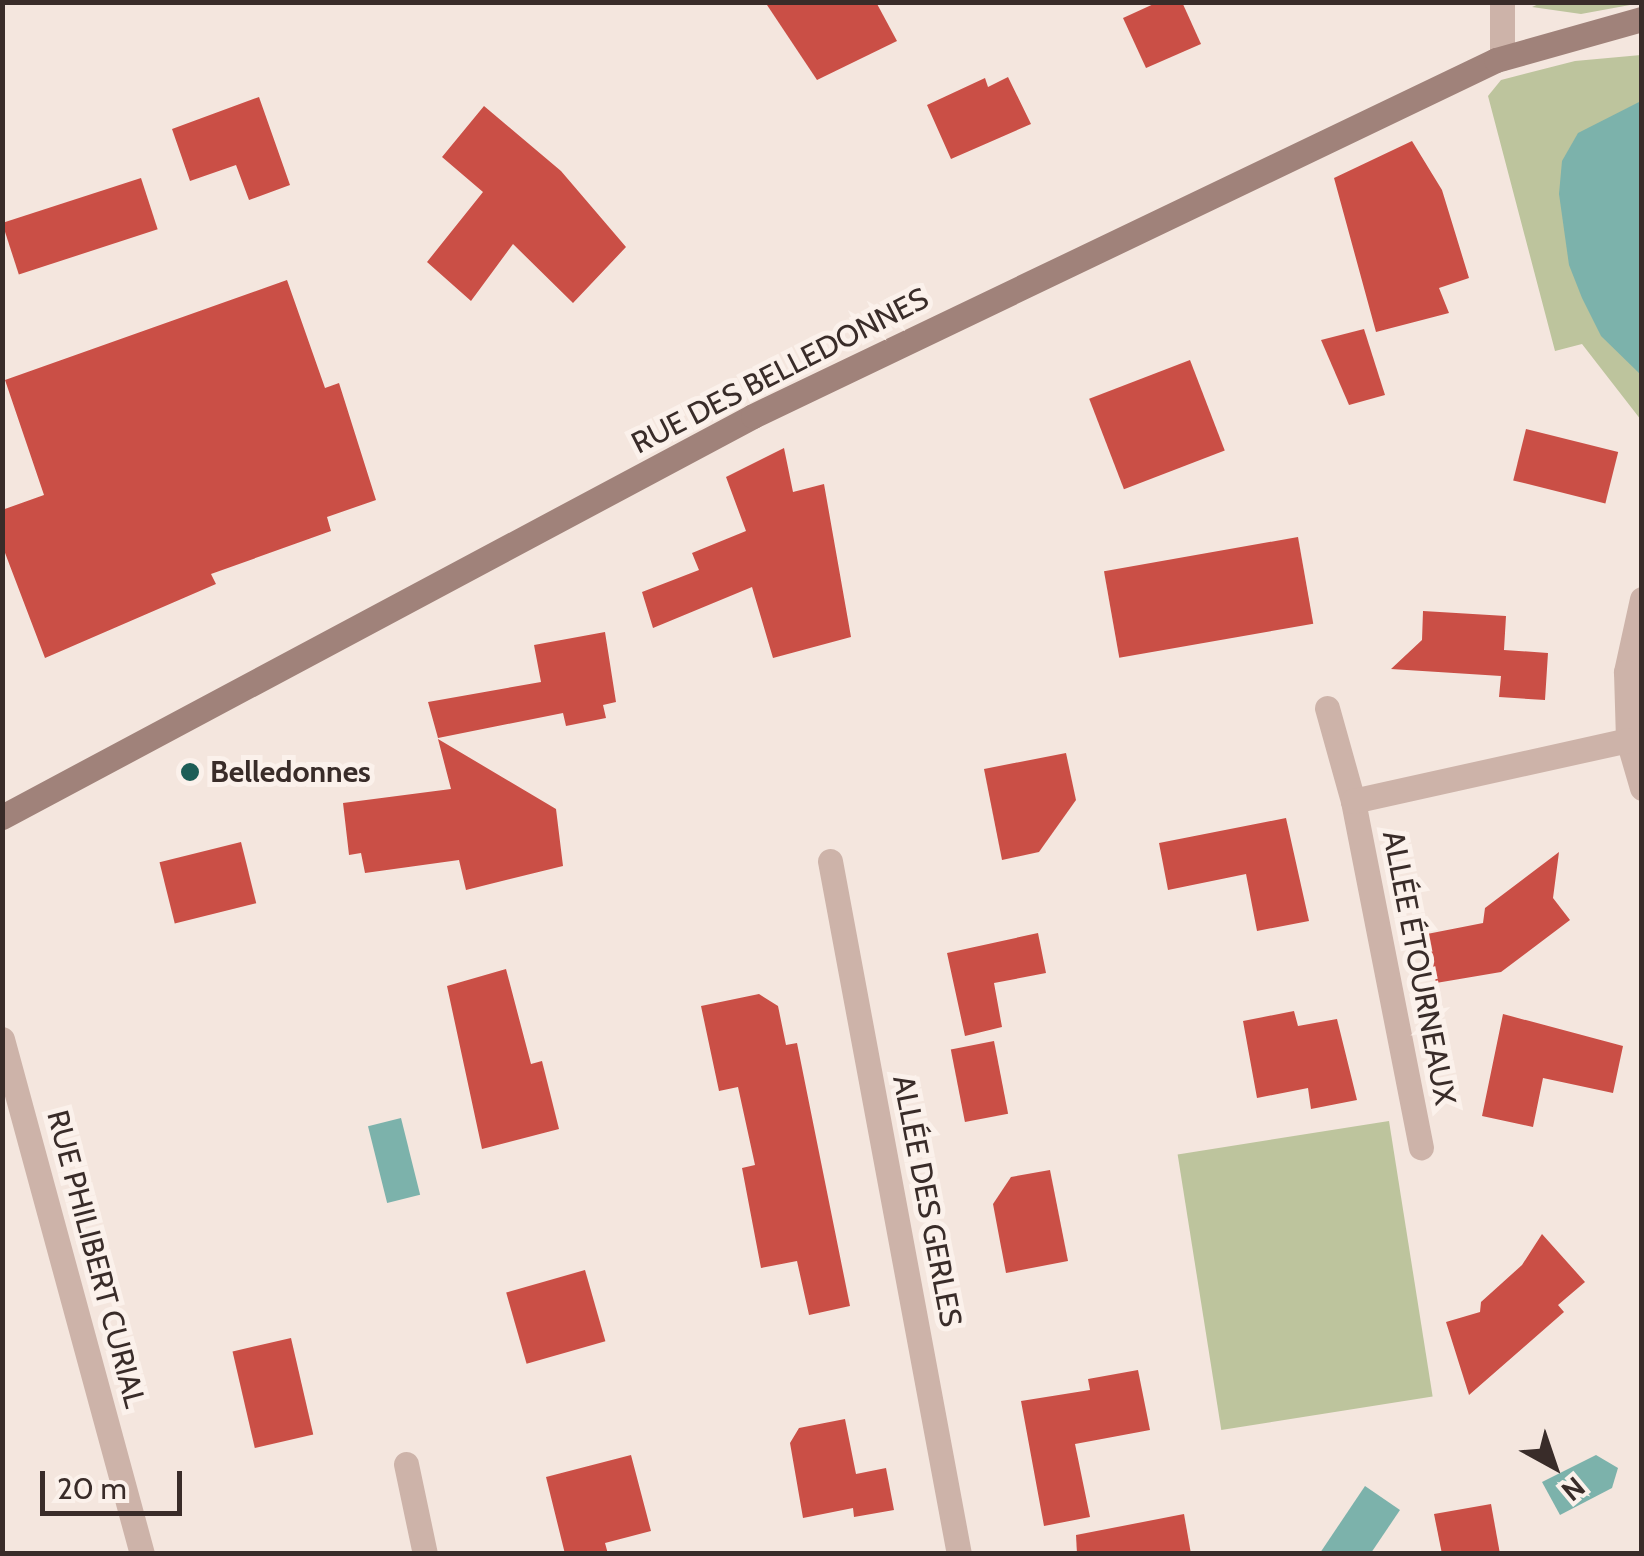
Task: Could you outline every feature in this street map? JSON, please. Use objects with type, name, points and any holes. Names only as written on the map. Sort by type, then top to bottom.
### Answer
[{"type":"main road","name":"RUE DES BELLEDONNES","points":[[2,817],[753,416],[1502,58],[1642,19]]},
{"type":"main road","name":"RUE DES BELLEDONNES","points":[[1608,30],[1642,29]]},
{"type":"street","points":[[1502,2],[1502,58]]},
{"type":"street","points":[[1642,598],[1626,672],[1628,740],[1642,788]]},
{"type":"street","name":"ALLÉE ÉTOURNEAUX","points":[[1327,708],[1353,801],[1421,1148]]},
{"type":"street","name":"ALLÉE ÉTOURNEAUX","points":[[1353,801],[1628,740]]},
{"type":"street","name":"ALLÉE DES GERLES","points":[[830,861],[959,1554]]},
{"type":"street","name":"RUE PHILIBERT CURIAL","points":[[2,1039],[142,1554]]},
{"type":"street","points":[[406,1464],[425,1554]]},
{"type":"green space","points":[[1541,3],[1641,3],[1581,14],[1532,7]]},
{"type":"green space","points":[[1641,55],[1641,420],[1582,344],[1555,351],[1488,96],[1501,80],[1575,61]]},
{"type":"green space","points":[[1389,1121],[1433,1397],[1221,1430],[1178,1154]]},
{"type":"water","points":[[1642,101],[1641,375],[1601,336],[1582,298],[1569,265],[1559,194],[1562,161],[1578,133]]},
{"type":"water","points":[[401,1118],[420,1195],[387,1203],[368,1126]]},
{"type":"water","points":[[1596,1455],[1618,1468],[1612,1488],[1560,1515],[1542,1482]]},
{"type":"water","points":[[1365,1486],[1400,1510],[1371,1553],[1320,1553]]},
{"type":"building","points":[[765,2],[876,2],[897,41],[817,80]]},
{"type":"building","points":[[1158,2],[1182,2],[1201,44],[1146,68],[1123,18]]},
{"type":"building","points":[[1008,77],[1031,124],[951,159],[927,105],[985,78],[988,87]]},
{"type":"building","points":[[259,97],[290,185],[249,200],[236,165],[190,181],[172,129]]},
{"type":"building","points":[[484,106],[561,171],[626,247],[573,303],[513,244],[471,301],[427,262],[483,192],[442,157]]},
{"type":"building","points":[[1412,141],[1442,190],[1469,278],[1439,288],[1449,313],[1376,332],[1334,178]]},
{"type":"building","points":[[141,178],[158,229],[19,274],[2,223]]},
{"type":"building","points":[[287,280],[325,388],[339,383],[376,500],[327,517],[331,531],[211,574],[216,584],[45,658],[2,545],[2,510],[44,495],[5,380]]},
{"type":"building","points":[[1364,329],[1385,395],[1349,405],[1321,340]]},
{"type":"building","points":[[1190,360],[1225,451],[1124,489],[1089,399]]},
{"type":"building","points":[[1526,429],[1618,452],[1605,503],[1513,480]]},
{"type":"building","points":[[784,448],[793,492],[824,484],[851,637],[773,658],[752,587],[653,628],[642,592],[699,570],[692,553],[746,531],[726,477]]},
{"type":"building","points":[[1298,537],[1313,624],[1119,658],[1104,571]]},
{"type":"building","points":[[1423,611],[1506,616],[1504,650],[1548,653],[1545,700],[1499,697],[1501,676],[1391,669],[1422,640]]},
{"type":"building","points":[[605,632],[616,702],[603,705],[606,718],[566,726],[563,713],[438,738],[428,702],[541,682],[534,645]]},
{"type":"building","points":[[438,739],[556,809],[563,866],[466,890],[459,860],[365,873],[361,853],[349,855],[343,803],[451,789]]},
{"type":"building","points":[[1066,753],[1076,800],[1039,852],[1002,860],[984,769]]},
{"type":"building","points":[[1286,818],[1309,921],[1257,931],[1246,874],[1168,890],[1159,843]]},
{"type":"building","points":[[241,842],[256,903],[175,923],[159,862]]},
{"type":"building","points":[[1559,852],[1553,898],[1570,920],[1501,972],[1436,983],[1427,934],[1483,923],[1485,908]]},
{"type":"building","points":[[1038,933],[1046,973],[994,983],[1002,1027],[965,1036],[947,953]]},
{"type":"building","points":[[506,969],[531,1064],[542,1061],[559,1129],[482,1149],[447,986]]},
{"type":"building","points":[[759,994],[778,1006],[786,1045],[797,1043],[850,1306],[809,1315],[797,1261],[761,1268],[742,1168],[755,1165],[738,1087],[719,1091],[701,1006]]},
{"type":"building","points":[[1294,1011],[1298,1026],[1337,1019],[1357,1100],[1311,1109],[1308,1088],[1257,1098],[1243,1021]]},
{"type":"building","points":[[1503,1014],[1623,1046],[1613,1093],[1543,1078],[1533,1127],[1482,1116]]},
{"type":"building","points":[[994,1041],[1008,1114],[965,1122],[951,1049]]},
{"type":"building","points":[[1050,1170],[1068,1261],[1006,1273],[993,1204],[1011,1177]]},
{"type":"building","points":[[1542,1234],[1585,1282],[1558,1305],[1564,1312],[1469,1395],[1446,1322],[1480,1312],[1481,1302],[1522,1265]]},
{"type":"building","points":[[585,1270],[605,1341],[527,1364],[506,1293]]},
{"type":"building","points":[[291,1338],[313,1434],[255,1448],[233,1351]]},
{"type":"building","points":[[1138,1370],[1150,1430],[1075,1444],[1090,1517],[1044,1526],[1021,1401],[1090,1390],[1088,1379]]},
{"type":"building","points":[[845,1419],[856,1474],[886,1468],[894,1510],[854,1517],[853,1508],[803,1518],[790,1443],[799,1428]]},
{"type":"building","points":[[631,1455],[651,1531],[605,1543],[608,1554],[565,1554],[546,1477]]},
{"type":"building","points":[[1491,1504],[1500,1554],[1442,1554],[1434,1514]]},
{"type":"building","points":[[1184,1514],[1191,1554],[1077,1554],[1076,1535]]},
{"type":"place","name":"Belledonnes","points":[[190,772]]}]
